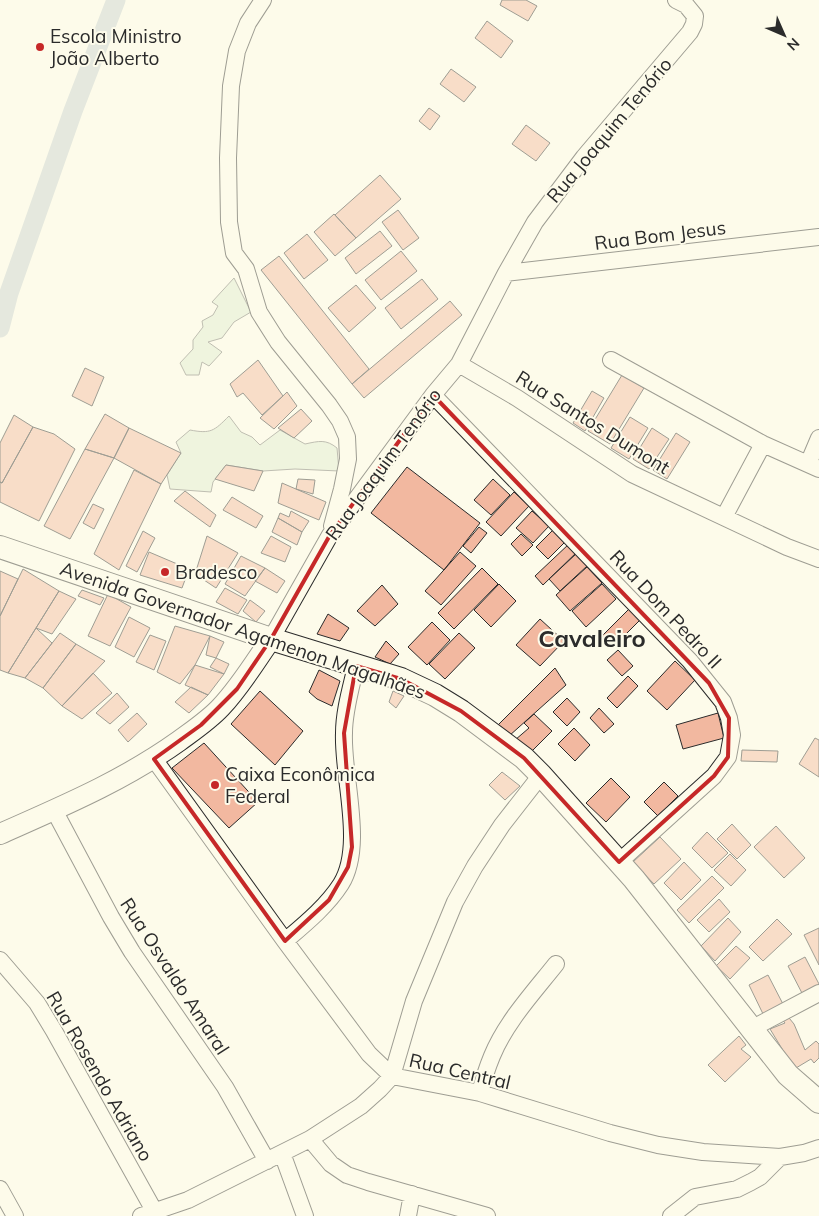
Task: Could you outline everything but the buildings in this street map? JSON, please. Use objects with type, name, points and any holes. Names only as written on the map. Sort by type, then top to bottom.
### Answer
[{"type":"main road","name":"Avenida Governador Agamenon Magalhães","points":[[0,548],[271,640],[401,679],[435,695],[493,734],[524,758],[541,775],[619,862],[788,1076],[819,1102]]},
{"type":"street","points":[[263,0],[248,23],[237,51],[231,86],[228,158],[229,222],[234,253],[246,269],[259,312],[278,342],[340,421],[347,437],[348,459],[330,536]]},
{"type":"street","name":"Rua Joaquim Tenório","points":[[0,834],[104,788],[154,759],[201,725],[237,689],[271,640],[330,536],[432,395],[459,364],[506,273],[554,195],[690,32],[694,24],[687,5]]},
{"type":"street","name":"Rua Bom Jesus","points":[[506,273],[819,236]]},
{"type":"street","points":[[611,360],[763,444],[814,467],[819,438]]},
{"type":"street","name":"Rua Santos Dumont","points":[[459,364],[525,403],[632,474],[786,547],[819,559]]},
{"type":"street","name":"Rua Dom Pedro II","points":[[432,395],[690,661],[723,702],[729,718],[732,735],[728,757],[714,776],[619,862]]},
{"type":"street","points":[[724,517],[763,444]]},
{"type":"street","points":[[285,941],[329,900],[341,883],[348,866],[352,846],[344,733],[348,701],[356,666]]},
{"type":"street","name":"Rua Central","points":[[154,759],[369,1054],[392,1076],[480,1093],[610,1134],[658,1145],[703,1152],[780,1157],[819,1148]]},
{"type":"street","points":[[151,1214],[188,1200],[310,1140],[361,1106],[392,1076],[414,1002],[455,902],[475,866],[541,775]]},
{"type":"street","name":"Rua Osvaldo Amaral","points":[[54,810],[111,917],[132,952],[225,1087],[267,1161]]},
{"type":"street","name":"Rua Rosendo Adriano","points":[[0,960],[37,1003],[54,1031],[151,1214]]},
{"type":"street","points":[[480,1093],[492,1055],[503,1033],[556,964]]},
{"type":"street","points":[[751,1029],[819,993]]},
{"type":"street","points":[[310,1140],[331,1164],[347,1175],[487,1216]]},
{"type":"street","points":[[282,1153],[305,1216]]},
{"type":"street","points":[[671,1216],[695,1197],[737,1189],[751,1182],[760,1177],[780,1157]]},
{"type":"street","points":[[0,1190],[15,1216]]},
{"type":"street","points":[[408,1216],[412,1194]]},
{"type":"highlighted area","points":[[433,395],[709,683],[729,718],[728,757],[714,776],[619,862],[524,758],[461,711],[401,679],[356,666],[344,733],[352,847],[348,867],[329,900],[285,941],[154,759],[201,725],[237,689],[271,639],[330,535]]},
{"type":"green space","points":[[234,278],[251,312],[234,322],[222,338],[208,342],[222,352],[209,366],[202,362],[199,375],[186,375],[180,363],[193,349],[193,340],[203,327],[202,321],[213,315],[218,306],[212,302]]},
{"type":"green space","points":[[229,416],[241,432],[252,437],[260,445],[280,430],[305,444],[329,443],[337,448],[339,471],[295,469],[263,471],[226,465],[213,482],[211,492],[170,489],[167,475],[181,453],[176,442],[190,430],[203,432],[212,430]]},
{"type":"waterway","points":[[0,328],[9,293],[73,111],[116,0]]},
{"type":"place","name":"Escola Ministro João Alberto","points":[[40,47]]},
{"type":"place","name":"Bradesco","points":[[165,572]]},
{"type":"place","name":"Caixa Econômica Federal","points":[[215,785]]},
{"type":"district","name":"Cavaleiro","points":[[592,638]]}]
